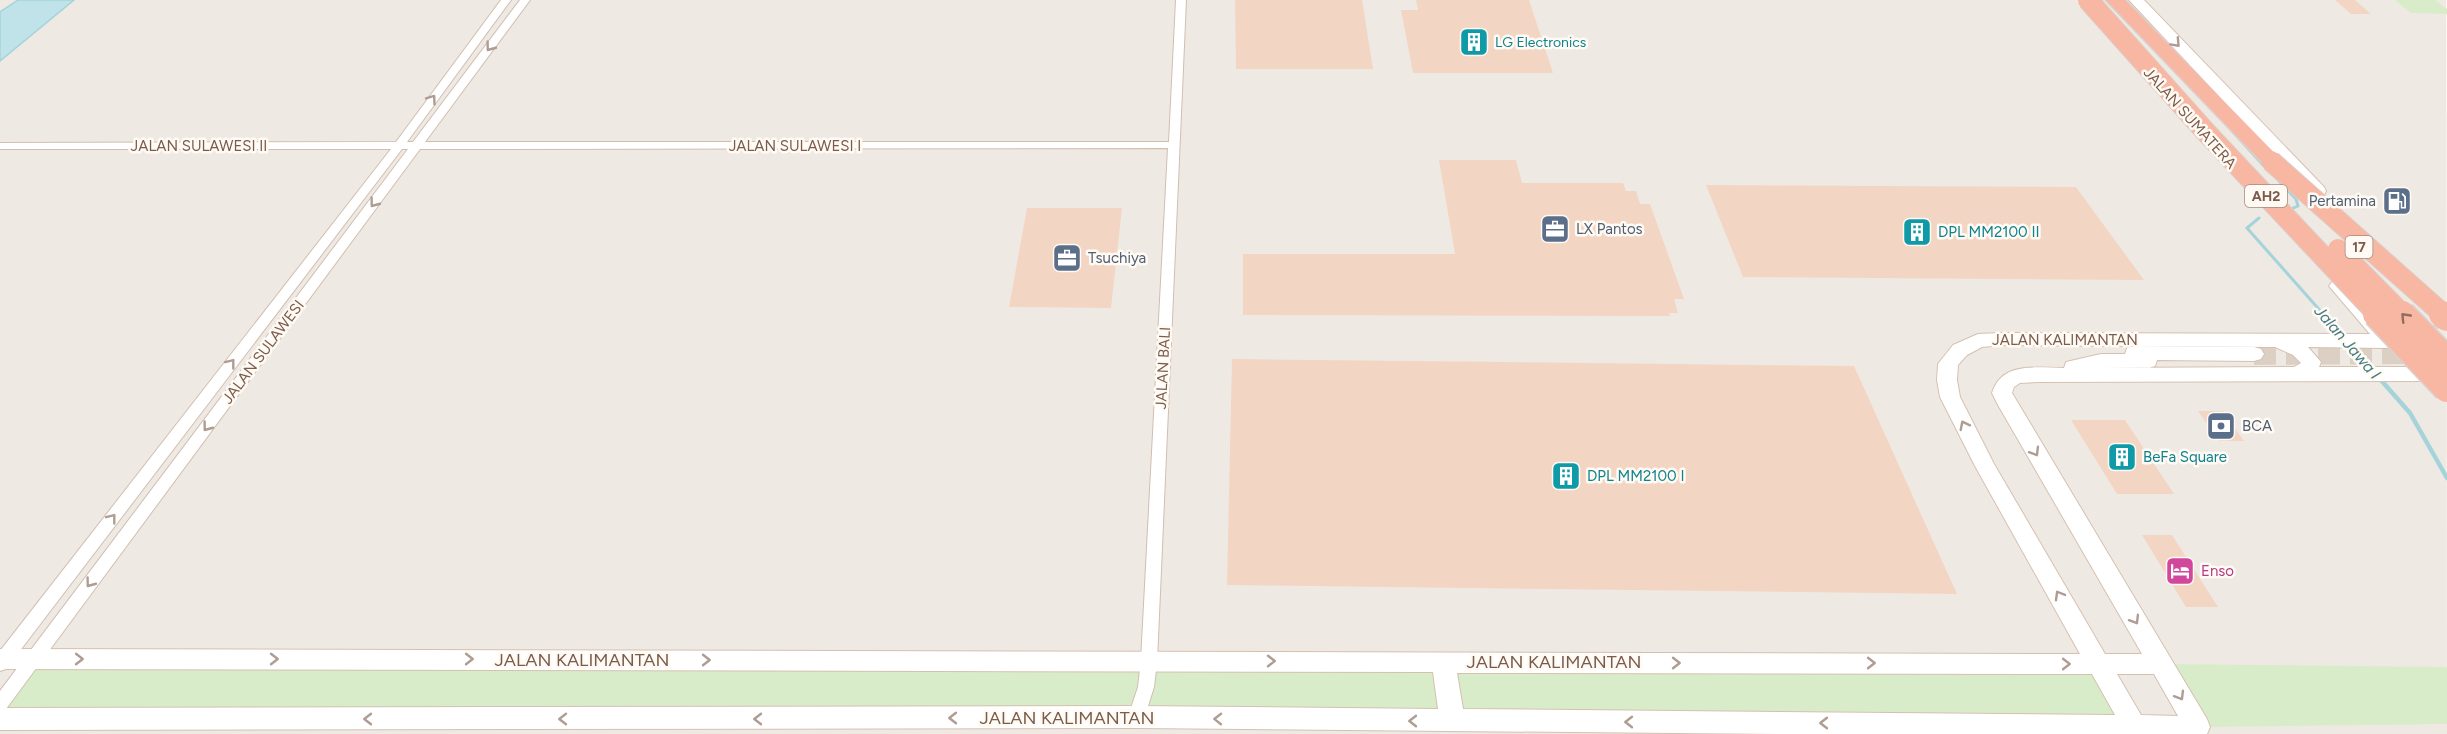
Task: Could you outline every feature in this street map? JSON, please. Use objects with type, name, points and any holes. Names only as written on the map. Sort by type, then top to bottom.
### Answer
[{"type":"highway","name":"AH2","points":[[2085,0],[2205,131],[2443,382]]},
{"type":"highway","name":"17","points":[[2099,0],[2443,382]]},
{"type":"highway","name":"17","points":[[2115,0],[2271,161],[2447,333]]},
{"type":"highway","points":[[2271,161],[2447,318]]},
{"type":"street","name":"JALAN SULAWESI","points":[[1,660],[398,147],[506,0]]},
{"type":"street","name":"JALAN SULAWESI","points":[[0,704],[525,0]]},
{"type":"street","name":"JALAN BALI","points":[[1137,726],[1149,661],[1181,0]]},
{"type":"street","name":"JALAN SUMATERA","points":[[2085,0],[2386,341],[2443,382]]},
{"type":"street","points":[[2136,0],[2447,324]]},
{"type":"street","name":"JALAN SULAWESI I","points":[[398,147],[1174,145]]},
{"type":"street","name":"JALAN SULAWESI II","points":[[0,146],[398,147]]},
{"type":"street","name":"JALAN KALIMANTAN","points":[[2134,726],[1985,466],[1950,397],[1947,380],[1948,364],[1960,350],[1978,341],[2018,340],[2260,352],[2334,339],[2386,341]]},
{"type":"street","points":[[2039,375],[2101,361],[2260,352],[2288,344],[2309,359],[2311,367],[2292,375]]},
{"type":"street","name":"JALAN KALIMANTAN","points":[[0,719],[1137,726],[1452,721],[2198,727],[2002,393],[2005,383],[2016,376],[2039,375],[2392,375],[2443,382]]},
{"type":"street","name":"JALAN KALIMANTAN","points":[[1,660],[2161,664]]},
{"type":"street","points":[[1444,662],[1452,721]]},
{"type":"shaded area","points":[[0,0],[2446,0],[2447,734],[0,734]]},
{"type":"green space","points":[[2395,0],[2435,0],[2447,9],[2447,14],[2411,13]]},
{"type":"green space","points":[[34,659],[2099,664],[2134,726],[0,719],[0,704]]},
{"type":"green space","points":[[2161,664],[2447,667],[2447,724],[2198,727]]},
{"type":"water","points":[[18,0],[74,0],[0,61],[0,12]]},
{"type":"building","points":[[1235,0],[1362,0],[1373,69],[1236,69]]},
{"type":"building","name":"LG Electronics","points":[[1416,0],[1529,0],[1553,73],[1413,73],[1401,10],[1418,10]]},
{"type":"building","points":[[2335,0],[2355,0],[2371,14],[2351,14]]},
{"type":"building","name":"LX Pantos","points":[[1439,160],[1516,160],[1522,183],[1623,183],[1626,191],[1636,191],[1640,204],[1650,204],[1684,299],[1674,299],[1678,313],[1669,313],[1670,316],[1243,315],[1243,254],[1455,254]]},
{"type":"building","name":"DPL MM2100 II","points":[[1706,185],[2076,187],[2144,280],[1743,277]]},
{"type":"building","name":"Tsuchiya","points":[[1027,208],[1122,208],[1111,308],[1009,307]]},
{"type":"building","name":"DPL MM2100 I","points":[[1232,359],[1854,366],[1957,594],[1227,585]]},
{"type":"building","name":"BCA","points":[[2198,411],[2223,411],[2244,441],[2219,441]]},
{"type":"building","name":"BeFa Square","points":[[2071,420],[2125,420],[2174,494],[2117,494]]},
{"type":"building","name":"Enso","points":[[2142,535],[2172,535],[2218,607],[2186,607]]},
{"type":"waterway","points":[[2233,132],[2264,166]]},
{"type":"waterway","points":[[2278,180],[2296,199],[2298,206],[2289,210]]},
{"type":"waterway","name":"Jalan Jawa I","points":[[2259,218],[2247,228],[2324,315]]},
{"type":"waterway","name":"Jalan Jawa I","points":[[2323,314],[2343,337]]},
{"type":"waterway","name":"Jalan Jawa I","points":[[2350,345],[2373,371]]},
{"type":"waterway","name":"Jalan Jawa I","points":[[2380,379],[2410,413],[2447,478]]},
{"type":"tunnel","points":[[2254,354],[2422,353]]},
{"type":"place","name":"LG Electronics","points":[[1474,42]]},
{"type":"place","name":"Pertamina","points":[[2397,201]]},
{"type":"place","name":"LX Pantos","points":[[1555,229]]},
{"type":"place","name":"DPL MM2100 II","points":[[1917,232]]},
{"type":"place","name":"Tsuchiya","points":[[1067,258]]},
{"type":"place","name":"BCA","points":[[2221,426]]},
{"type":"place","name":"BeFa Square","points":[[2122,457]]},
{"type":"place","name":"DPL MM2100 I","points":[[1566,476]]},
{"type":"place","name":"Enso","points":[[2180,571]]}]
